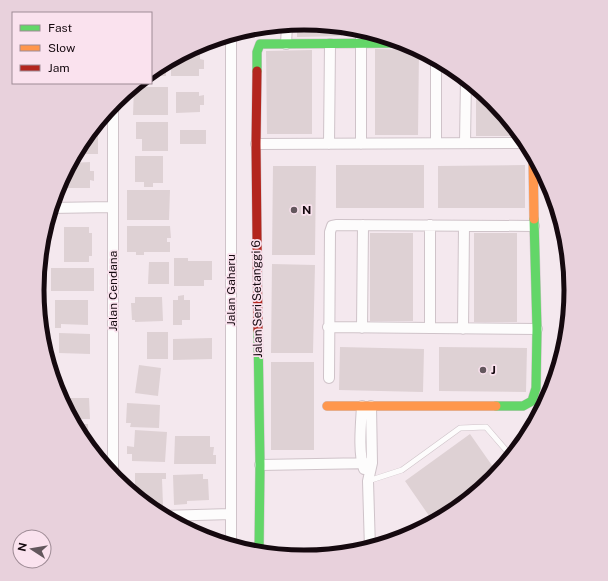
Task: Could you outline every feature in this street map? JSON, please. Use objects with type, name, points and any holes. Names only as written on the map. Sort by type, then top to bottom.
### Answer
[{"type":"street","points":[[287,31],[286,44],[386,43]]},
{"type":"street","points":[[361,36],[361,144]]},
{"type":"street","name":"Jalan Gaharu","points":[[231,41],[231,540]]},
{"type":"street","name":"Jalan Seri Setanggi 6","points":[[259,547],[260,465],[256,144],[257,52],[260,44],[286,44]]},
{"type":"street","points":[[329,144],[330,44]]},
{"type":"street","points":[[436,66],[436,143]]},
{"type":"street","points":[[465,143],[466,86]]},
{"type":"street","name":"Jalan Cendana","points":[[113,114],[113,467]]},
{"type":"street","points":[[256,144],[519,143]]},
{"type":"street","points":[[327,406],[522,406],[532,401],[536,388],[537,329],[533,166]]},
{"type":"street","points":[[57,208],[112,207]]},
{"type":"street","points":[[362,328],[363,225]]},
{"type":"street","points":[[430,225],[430,328]]},
{"type":"street","points":[[329,378],[328,327],[330,232],[332,226],[534,226]]},
{"type":"street","points":[[464,226],[464,329]]},
{"type":"street","points":[[328,327],[537,329]]},
{"type":"street","points":[[366,406],[361,442],[366,463],[368,481],[370,542]]},
{"type":"street","points":[[260,465],[366,463]]},
{"type":"street","points":[[173,516],[231,514]]},
{"type":"lane","points":[[368,481],[402,470],[460,428],[486,427],[508,452]]},
{"type":"building","points":[[297,30],[342,33],[342,36],[297,37]]},
{"type":"building","points":[[375,49],[403,50],[419,57],[418,135],[375,135]]},
{"type":"building","points":[[312,50],[312,134],[267,134],[266,51]]},
{"type":"building","points":[[200,53],[200,59],[204,60],[204,69],[199,69],[199,76],[171,76],[171,67]]},
{"type":"building","points":[[166,70],[166,76],[156,76]]},
{"type":"building","points":[[141,87],[168,87],[168,115],[133,115],[134,94]]},
{"type":"building","points":[[176,92],[199,92],[199,96],[204,95],[204,105],[200,105],[200,112],[176,113]]},
{"type":"building","points":[[476,95],[488,106],[514,136],[476,136]]},
{"type":"building","points":[[136,122],[168,122],[168,151],[142,151],[142,139],[136,139]]},
{"type":"building","points":[[180,130],[206,130],[206,144],[180,144]]},
{"type":"building","points":[[98,131],[98,154],[82,154]]},
{"type":"building","points":[[135,156],[163,156],[163,183],[153,183],[153,187],[144,187],[144,182],[135,182]]},
{"type":"building","points":[[90,162],[90,171],[94,171],[94,181],[90,180],[90,188],[66,188],[66,184],[77,163]]},
{"type":"building","points":[[336,165],[424,165],[424,208],[336,208]]},
{"type":"building","points":[[525,165],[525,208],[438,208],[438,166]]},
{"type":"building","name":"N","points":[[273,166],[316,166],[315,255],[272,255]]},
{"type":"building","points":[[127,190],[170,190],[169,220],[127,220]]},
{"type":"building","points":[[127,226],[170,226],[171,238],[167,238],[167,242],[170,242],[170,252],[144,252],[144,255],[136,255],[136,252],[127,252]]},
{"type":"building","points":[[64,227],[89,227],[89,233],[92,233],[92,256],[89,256],[89,262],[64,262]]},
{"type":"building","points":[[370,233],[413,233],[413,321],[370,321]]},
{"type":"building","points":[[474,233],[517,233],[517,322],[474,322]]},
{"type":"building","points":[[174,258],[188,258],[188,261],[212,261],[212,280],[204,280],[204,286],[174,286]]},
{"type":"building","points":[[149,262],[169,262],[169,284],[148,284]]},
{"type":"building","points":[[272,264],[315,265],[313,353],[271,353]]},
{"type":"building","points":[[51,268],[94,268],[94,291],[51,291]]},
{"type":"building","points":[[184,295],[184,300],[190,300],[190,320],[182,320],[182,325],[173,325],[173,300],[178,300],[178,296]]},
{"type":"building","points":[[135,297],[162,297],[163,321],[135,322],[135,320],[132,320],[131,303],[135,303]]},
{"type":"building","points":[[55,300],[88,300],[88,325],[61,324],[61,328],[55,328]]},
{"type":"building","points":[[147,332],[168,332],[168,359],[147,359]]},
{"type":"building","points":[[59,333],[90,334],[90,354],[59,353]]},
{"type":"building","points":[[212,338],[212,359],[173,360],[173,339]]},
{"type":"building","points":[[340,347],[424,349],[423,392],[339,390]]},
{"type":"building","name":"J","points":[[439,347],[527,348],[526,392],[439,391]]},
{"type":"building","points":[[271,362],[314,362],[314,450],[271,450]]},
{"type":"building","points":[[139,365],[161,368],[158,396],[135,393]]},
{"type":"building","points":[[66,398],[89,398],[90,419],[77,419]]},
{"type":"building","points":[[127,403],[160,405],[159,428],[130,427],[131,423],[126,423]]},
{"type":"building","points":[[80,424],[88,424],[89,437]]},
{"type":"building","points":[[135,430],[167,432],[165,462],[132,461],[132,454],[127,454],[127,446],[134,447]]},
{"type":"building","points":[[470,434],[494,468],[463,497],[430,518],[405,481]]},
{"type":"building","points":[[175,436],[210,436],[210,447],[214,447],[213,455],[216,455],[216,464],[174,464]]},
{"type":"building","points":[[135,473],[166,473],[166,479],[162,479],[163,505],[156,505],[135,489]]},
{"type":"building","points":[[203,474],[203,479],[208,479],[209,500],[187,501],[187,504],[174,505],[173,475]]},
{"type":"traffic: fast","points":[[257,71],[257,52],[260,44],[385,43]]},
{"type":"traffic: fast","points":[[496,406],[523,406],[532,401],[536,388],[537,329],[534,219]]},
{"type":"traffic: fast","points":[[258,331],[260,465],[259,547]]},
{"type":"traffic: slow","points":[[533,166],[534,219]]},
{"type":"traffic: slow","points":[[327,406],[496,406]]},
{"type":"traffic: jam","points":[[257,71],[256,144],[258,331]]},
{"type":"place","name":"N","points":[[294,210]]},
{"type":"place","name":"J","points":[[483,370]]}]
